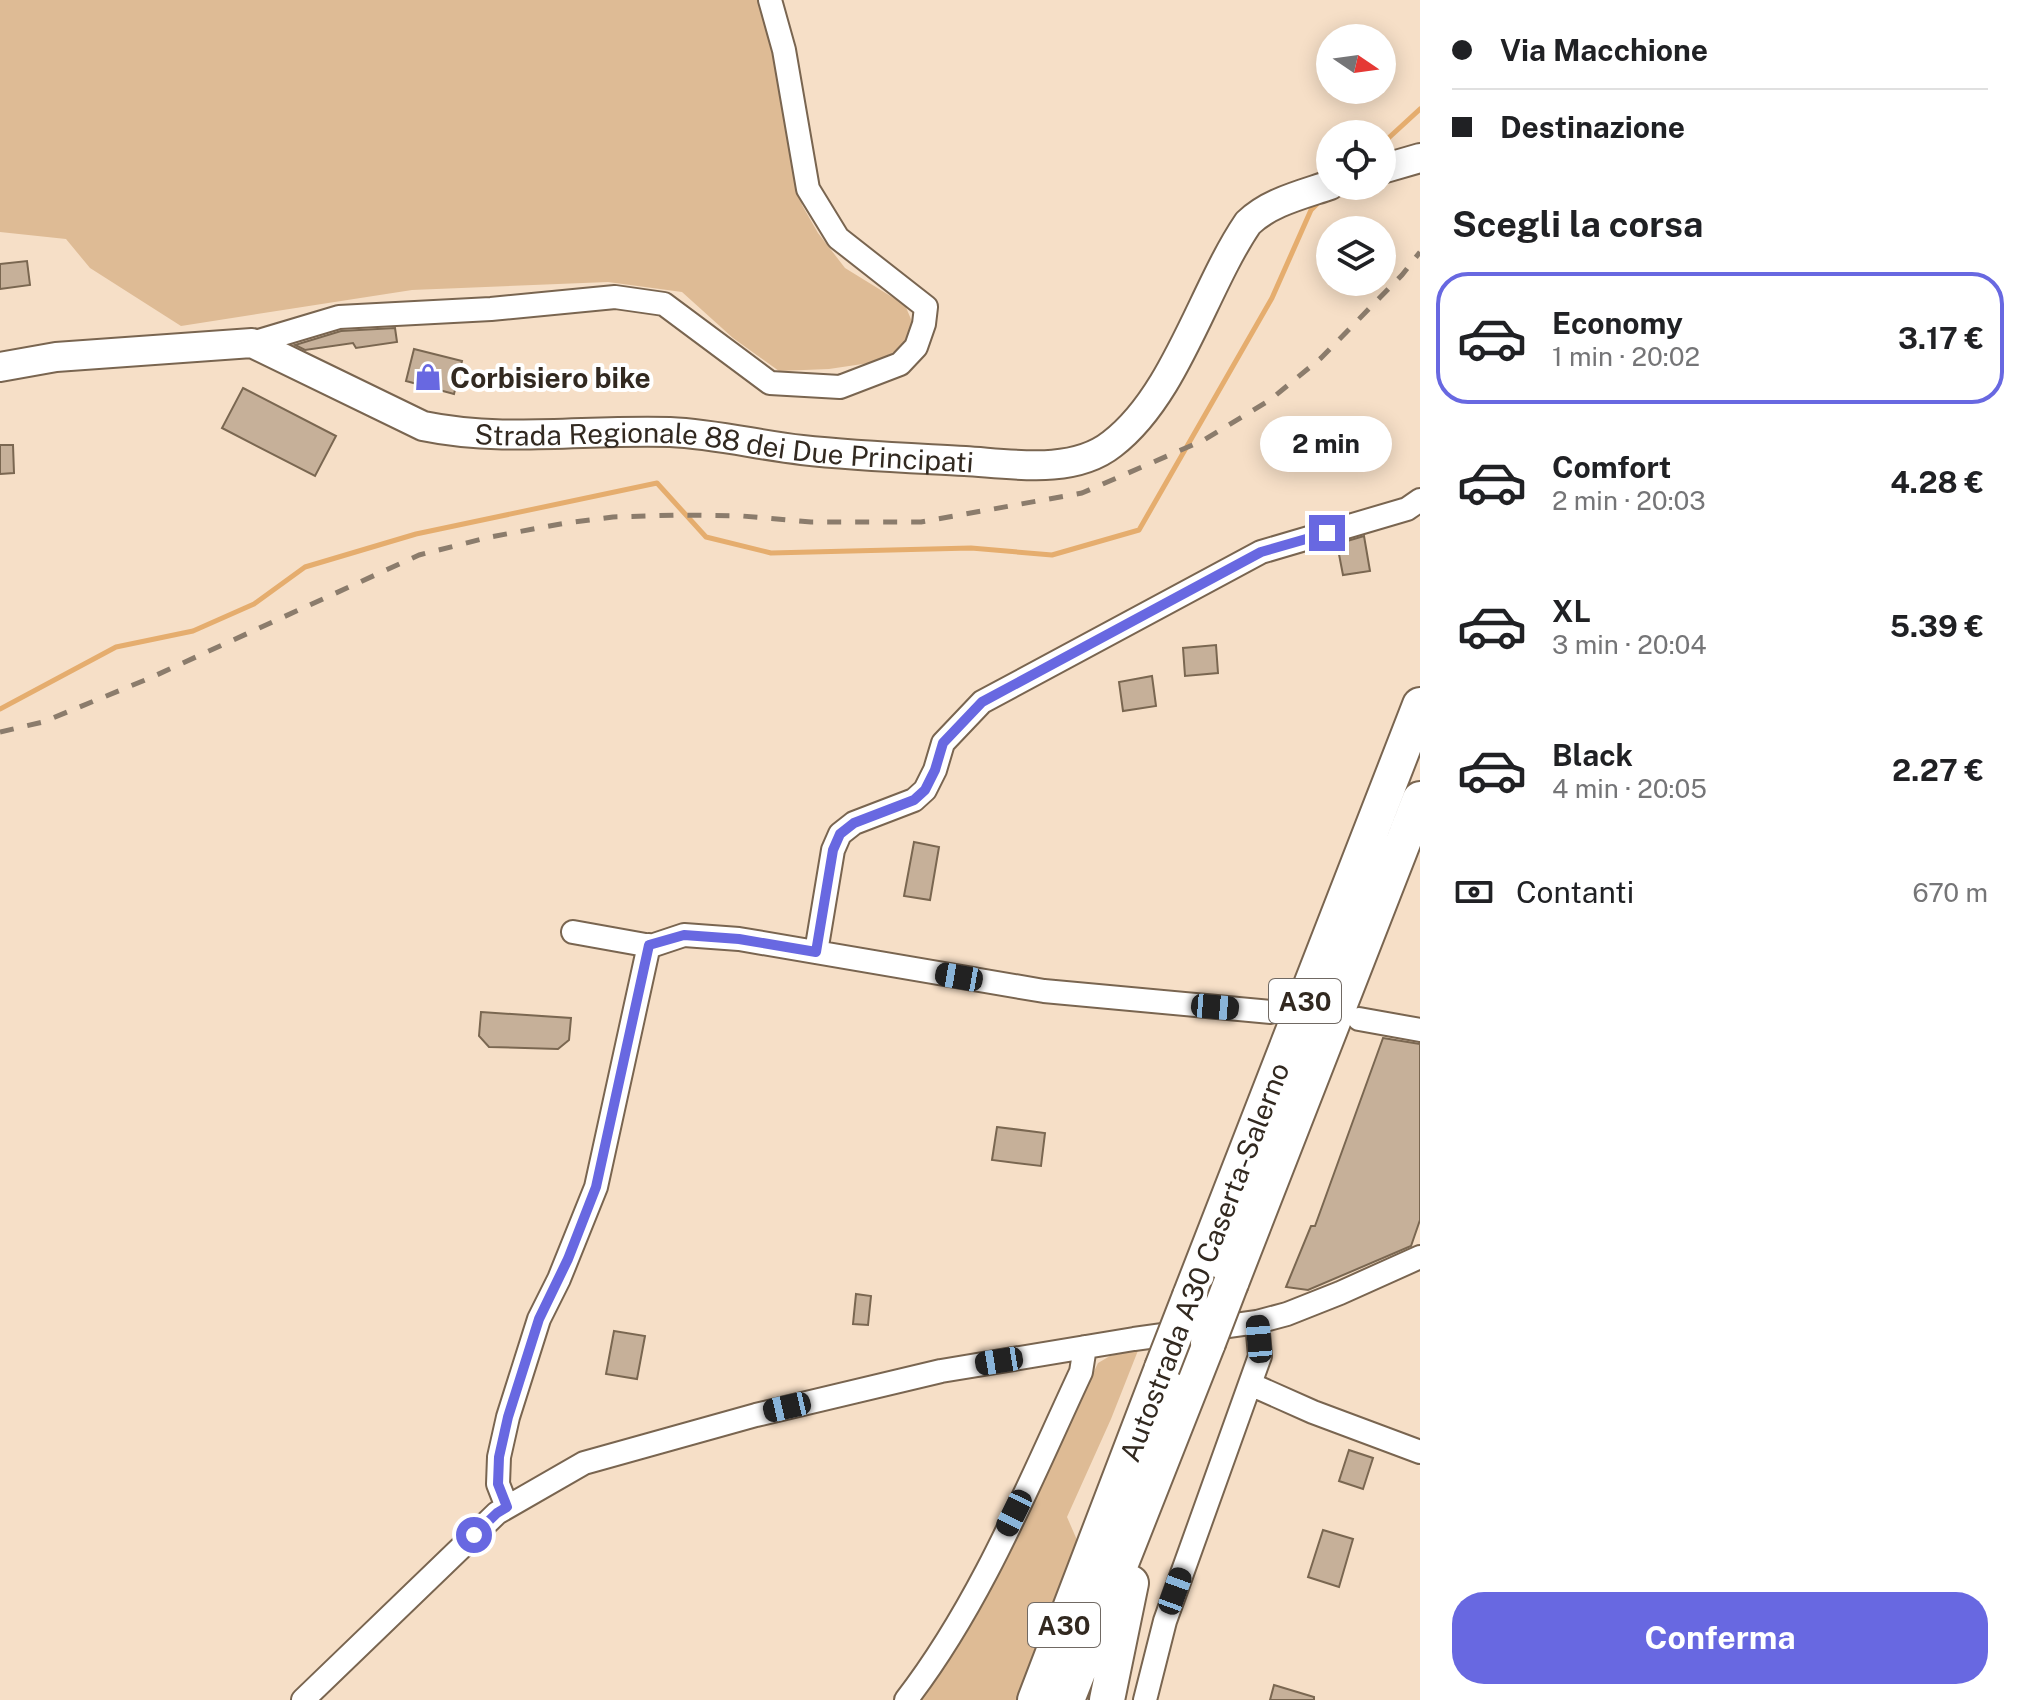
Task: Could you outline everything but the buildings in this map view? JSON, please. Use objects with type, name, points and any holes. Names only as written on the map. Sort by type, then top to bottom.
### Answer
[{"type":"highway","name":"Autostrada A30 Caserta-Salerno","points":[[1035,1700],[1420,705]]},
{"type":"highway","name":"Autostrada A30 Caserta-Salerno","points":[[1208,1343],[1420,799]]},
{"type":"highway","name":"A30","points":[[1067,1700],[1208,1343]]},
{"type":"highway","points":[[1107,1700],[1132,1577],[1208,1343]]},
{"type":"main road","points":[[1396,165],[1420,158]]},
{"type":"main road","name":"Strada Regionale 88 dei Due Principati","points":[[11,370],[56,357],[252,343],[423,426],[454,433],[514,436],[609,430],[675,432],[861,455],[1043,465],[1076,462],[1111,445],[1141,415],[1167,375],[1239,236],[1258,214],[1282,201],[1316,190]]},
{"type":"street","points":[[252,343],[339,317],[491,309],[615,297],[664,304],[770,383],[840,387],[900,364],[916,347],[926,307],[838,238],[808,189],[784,50],[770,0]]},
{"type":"street","points":[[0,379],[11,370]]},
{"type":"street","points":[[816,952],[833,850],[840,834],[874,813],[914,800],[925,790],[943,743],[982,702],[1261,552],[1407,509],[1420,500]]},
{"type":"street","points":[[573,932],[649,945],[684,935],[739,939],[1044,991],[1271,1012]]},
{"type":"street","points":[[507,1507],[498,1484],[499,1457],[508,1417],[539,1319],[559,1279],[596,1187],[649,945]]},
{"type":"street","points":[[1359,1019],[1420,1030]]},
{"type":"street","points":[[303,1700],[497,1513],[584,1463],[756,1415],[941,1371],[1257,1322],[1340,1293],[1420,1257]]},
{"type":"street","points":[[1145,1700],[1165,1621],[1260,1356],[1257,1322]]},
{"type":"street","points":[[906,1700],[959,1618],[995,1552],[1081,1372],[1085,1347]]},
{"type":"street","points":[[1250,1384],[1313,1412],[1420,1452]]},
{"type":"shaded area","points":[[0,0],[760,0],[790,116],[802,205],[818,233],[845,268],[905,305],[913,324],[901,348],[876,362],[829,369],[779,371],[733,338],[682,292],[608,282],[412,290],[181,326],[90,268],[66,239],[0,232]]},
{"type":"shaded area","points":[[1139,1348],[1067,1517],[1077,1540],[1018,1700],[917,1700],[1007,1553],[1098,1363],[1110,1356]]},
{"type":"waterway","points":[[1396,131],[1420,109]]},
{"type":"waterway","points":[[0,709],[116,647],[193,631],[254,604],[305,567],[416,534],[657,483],[706,537],[771,553],[971,548],[1052,555],[1139,530],[1272,298],[1311,210],[1321,200]]},
{"type":"railway","points":[[0,732],[43,722],[150,678],[419,555],[490,537],[613,517],[742,516],[811,522],[921,522],[1082,493],[1204,440],[1270,400],[1321,358],[1402,275],[1420,252]]},
{"type":"place","name":"Corbisiero bike","points":[[428,377]]},
{"type":"route","points":[[474,1535],[507,1507],[498,1484],[499,1457],[508,1417],[539,1319],[568,1259],[596,1187],[649,945],[684,935],[739,939],[816,952],[833,850],[840,834],[874,813],[914,800],[925,790],[943,743],[982,702],[1140,614],[1261,552],[1327,533]]}]
